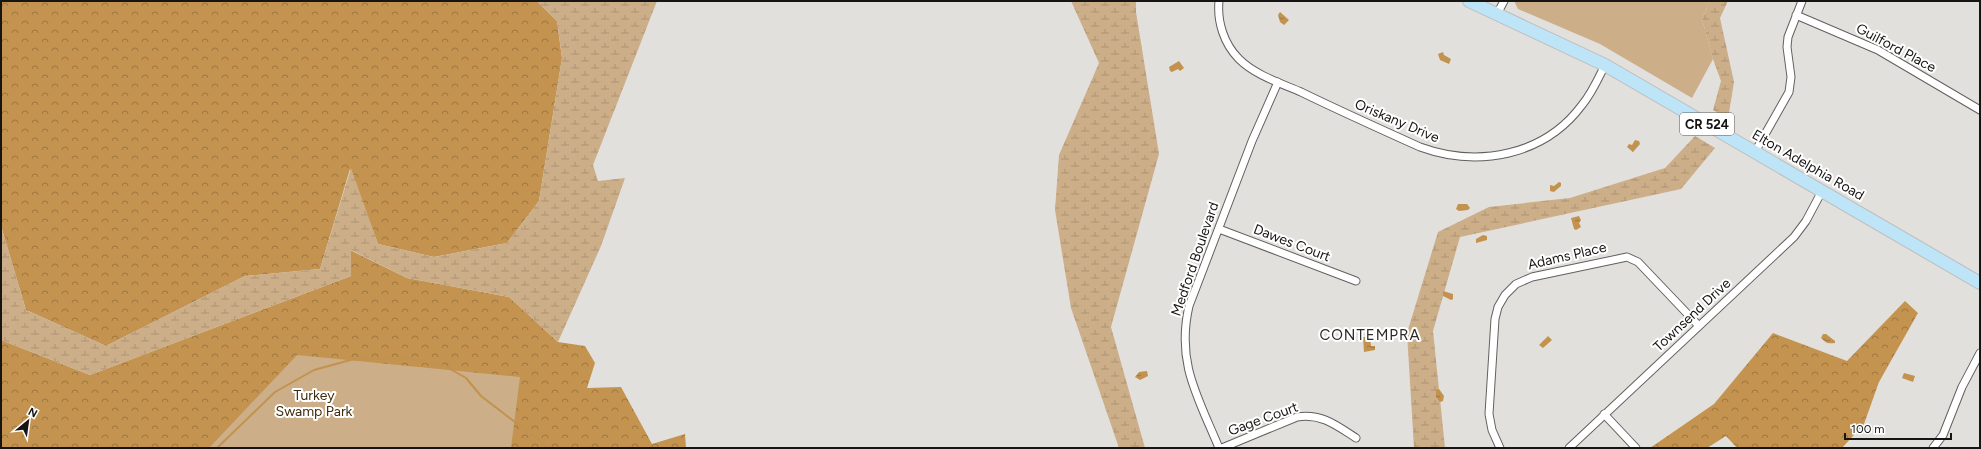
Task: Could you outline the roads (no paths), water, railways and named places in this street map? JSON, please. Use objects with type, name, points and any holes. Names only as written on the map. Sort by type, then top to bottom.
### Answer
[{"type":"main road","name":"Elton Adelphia Road","points":[[1469,1],[1605,65],[1980,283]]},
{"type":"street","name":"Oriskany Drive","points":[[1220,1],[1219,12],[1223,34],[1234,53],[1254,70],[1430,151],[1468,158],[1487,158],[1520,150],[1550,135],[1567,122],[1582,106],[1605,65]]},
{"type":"street","points":[[1498,14],[1504,1]]},
{"type":"street","points":[[1755,152],[1789,92],[1791,77],[1787,53],[1788,37],[1802,1]]},
{"type":"street","name":"Guilford Place","points":[[1796,15],[1878,50],[1980,110]]},
{"type":"street","name":"Medford Boulevard","points":[[1220,448],[1190,377],[1185,359],[1185,323],[1189,306],[1218,229],[1252,142],[1278,82]]},
{"type":"street","name":"Townsend Drive","points":[[1569,448],[1794,237],[1806,222],[1822,191]]},
{"type":"street","name":"Dawes Court","points":[[1218,229],[1356,281]]},
{"type":"street","name":"Adams Place","points":[[1500,448],[1492,430],[1489,414],[1495,319],[1500,302],[1516,284],[1532,277],[1627,257],[1638,262],[1699,326]]},
{"type":"street","points":[[1933,448],[1943,435],[1962,387],[1980,353]]},
{"type":"street","points":[[1604,414],[1636,448]]},
{"type":"street","name":"Gage Court","points":[[1220,448],[1297,417],[1306,416],[1323,418],[1356,438]]},
{"type":"water","points":[[1280,12],[1289,20],[1284,25],[1280,22],[1278,15]]},
{"type":"water","points":[[1443,52],[1444,55],[1451,59],[1449,64],[1440,60],[1438,54]]},
{"type":"water","points":[[1179,61],[1184,68],[1180,71],[1178,69],[1172,72],[1170,71],[1169,67]]},
{"type":"water","points":[[1635,140],[1639,141],[1640,144],[1633,152],[1627,147],[1629,144],[1632,145]]},
{"type":"water","points":[[1559,182],[1561,183],[1561,186],[1554,192],[1550,191],[1550,185],[1554,186]]},
{"type":"water","points":[[1458,204],[1467,204],[1470,208],[1468,210],[1459,211],[1456,209]]},
{"type":"water","points":[[1579,216],[1581,220],[1579,223],[1581,227],[1576,230],[1574,229],[1571,218]]},
{"type":"water","points":[[1483,235],[1487,236],[1487,240],[1476,243],[1476,239]]},
{"type":"water","points":[[1443,291],[1453,294],[1453,299],[1451,300],[1443,296]]},
{"type":"water","points":[[1823,334],[1826,334],[1835,341],[1835,343],[1824,341],[1821,338]]},
{"type":"water","points":[[1548,336],[1552,340],[1543,348],[1539,345]]},
{"type":"water","points":[[1363,337],[1370,337],[1371,346],[1375,346],[1375,350],[1364,352]]},
{"type":"water","points":[[1147,371],[1148,376],[1140,380],[1135,377],[1139,372]]},
{"type":"water","points":[[1904,373],[1915,376],[1913,382],[1902,378]]},
{"type":"water","points":[[1439,389],[1444,396],[1443,401],[1440,402],[1436,397],[1436,390]]},
{"type":"waterway","points":[[217,448],[275,392],[314,370],[354,359],[410,359],[445,366],[466,378],[481,396],[549,448]]},
{"type":"district","name":"CONTEMPRA","points":[[1370,335]]},
{"type":"park label","name":"Turkey Swamp Park","points":[[314,404]]}]
